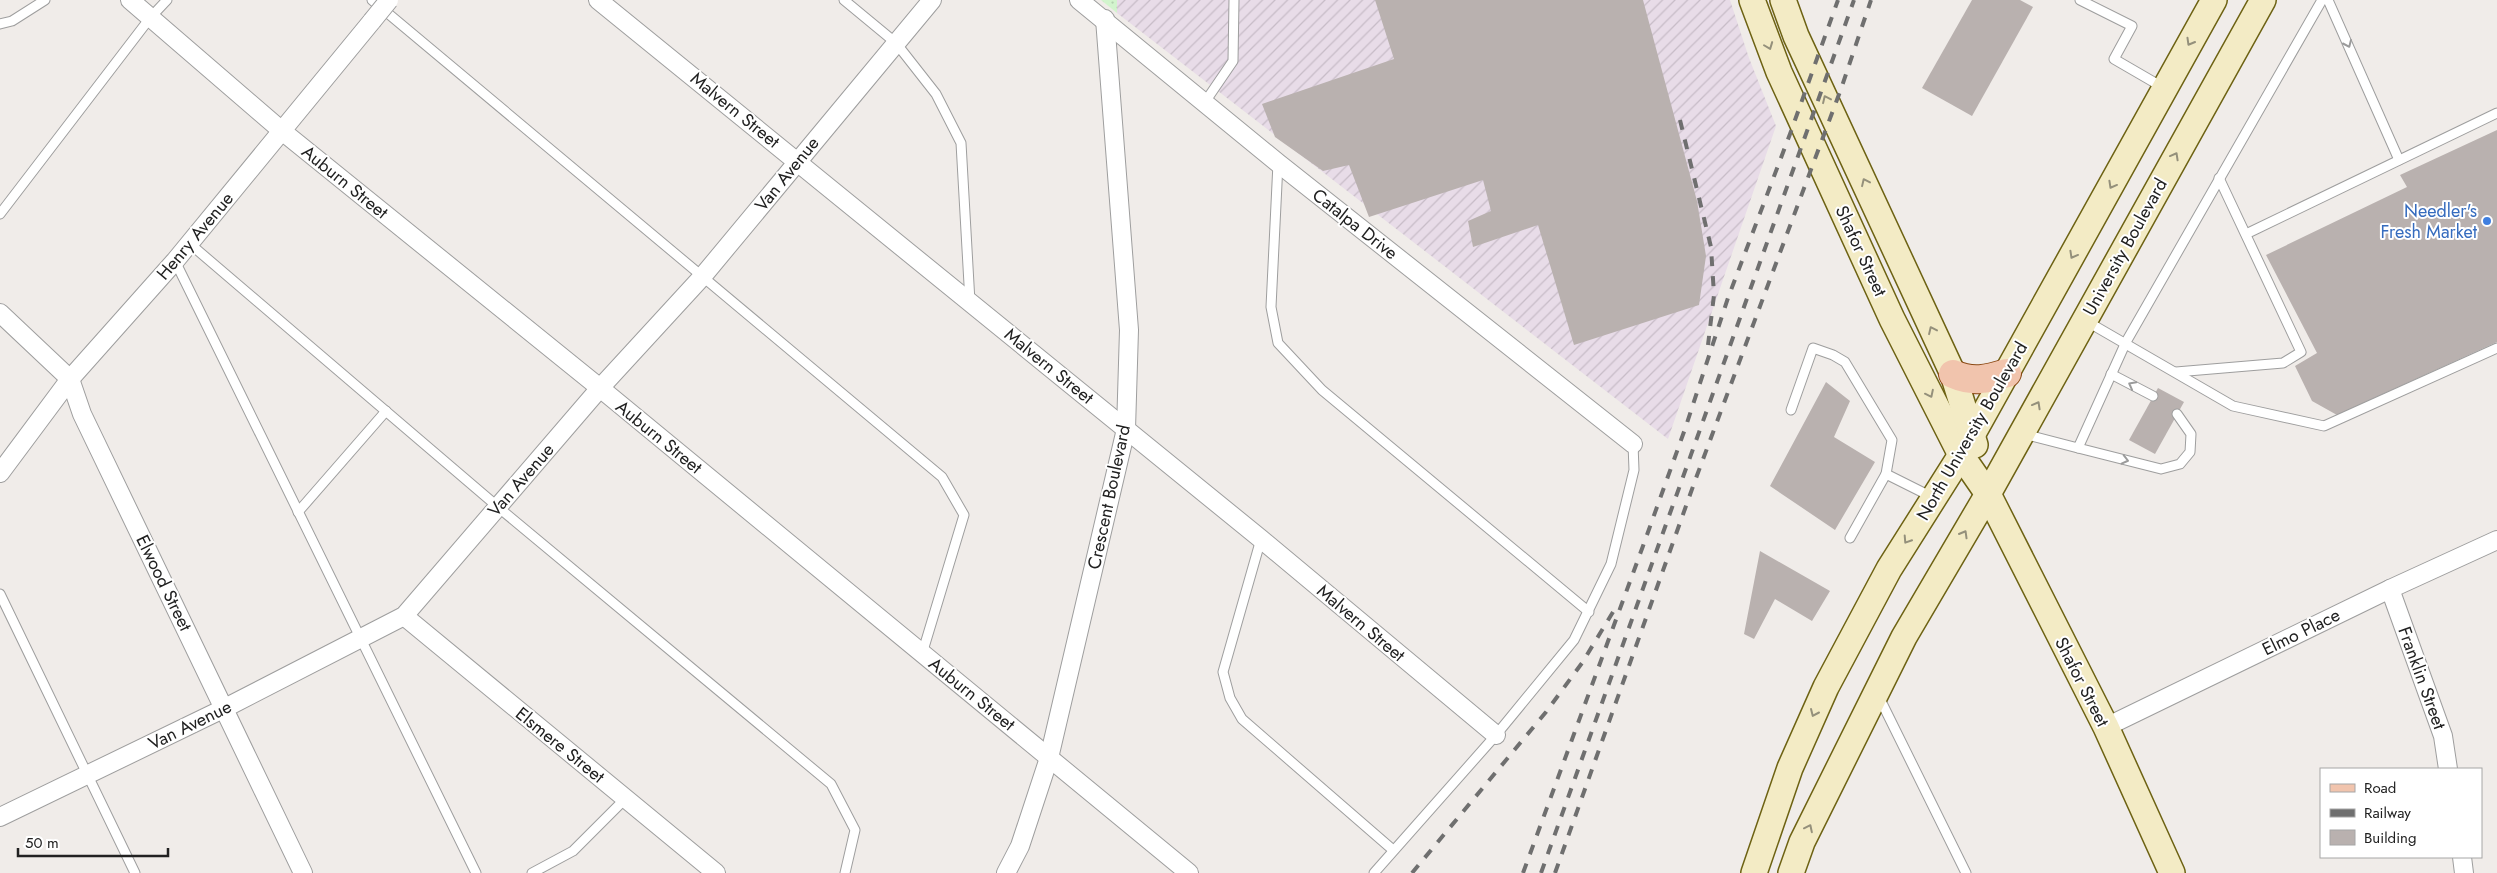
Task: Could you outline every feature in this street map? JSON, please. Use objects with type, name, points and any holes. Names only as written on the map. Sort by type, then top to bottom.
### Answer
[{"type":"main road","name":"Shafor Street","points":[[1752,0],[1779,72],[1872,274],[1967,445],[1988,494],[2106,727],[2172,873]]},
{"type":"main road","name":"Shafor Street","points":[[1782,0],[1796,36],[1953,374],[1967,445]]},
{"type":"main road","name":"North University Boulevard","points":[[1754,873],[1790,768],[1826,687],[1889,569],[1967,445],[2214,0]]},
{"type":"main road","name":"University Boulevard","points":[[1988,494],[2254,6]]},
{"type":"main road","points":[[1953,374],[1966,380],[1982,380],[2007,373]]},
{"type":"main road","points":[[1791,873],[1802,842],[1876,690],[1988,494]]},
{"type":"street","name":"Auburn Street","points":[[130,0],[282,131],[600,388],[1189,873]]},
{"type":"street","name":"Henry Avenue","points":[[0,473],[70,379],[175,261],[389,0]]},
{"type":"street","name":"Malvern Street","points":[[598,0],[798,160],[1496,735]]},
{"type":"street","name":"Van Avenue","points":[[0,817],[225,708],[361,640],[404,616],[600,388],[702,277],[932,0]]},
{"type":"street","name":"Catalpa Drive","points":[[1079,0],[1105,19],[1278,163],[1633,444]]},
{"type":"street","name":"Crescent Boulevard","points":[[1006,873],[1020,846],[1048,758],[1126,429],[1129,330],[1105,19]]},
{"type":"street","name":"Elwood Street","points":[[0,313],[70,379],[82,414],[304,873]]},
{"type":"street","name":"Elmo Place","points":[[2106,727],[2390,589],[2497,540]]},
{"type":"street","name":"Franklin Street","points":[[2390,589],[2443,736],[2448,768]]},
{"type":"street","name":"Elsmere Street","points":[[404,616],[716,873]]},
{"type":"street","points":[[2462,858],[2464,873]]},
{"type":"lane","points":[[0,24],[12,21],[45,0]]},
{"type":"lane","points":[[0,214],[150,18],[167,0]]},
{"type":"lane","points":[[372,0],[942,477],[964,515],[922,654]]},
{"type":"lane","points":[[844,0],[896,43],[936,94],[961,143],[970,302]]},
{"type":"lane","points":[[1205,102],[1233,61],[1234,0]]},
{"type":"lane","points":[[2080,0],[2132,26],[2114,59],[2164,88]]},
{"type":"lane","points":[[2078,448],[2126,342],[2322,0]]},
{"type":"lane","points":[[2328,0],[2400,160]]},
{"type":"lane","points":[[2246,234],[2497,113]]},
{"type":"lane","points":[[1278,163],[1271,306],[1278,343],[1322,390],[1589,612]]},
{"type":"lane","points":[[2176,372],[2283,363],[2301,352],[2220,178]]},
{"type":"lane","points":[[190,243],[498,507],[831,784],[855,830],[845,873]]},
{"type":"lane","points":[[175,261],[476,873]]},
{"type":"lane","points":[[2084,320],[2126,342],[2233,406],[2324,426],[2497,348]]},
{"type":"lane","points":[[1791,410],[1813,348],[1834,355],[1845,362],[1892,440],[1886,474],[1850,538]]},
{"type":"lane","points":[[2111,374],[2153,396]]},
{"type":"lane","points":[[298,512],[386,411]]},
{"type":"lane","points":[[2021,433],[2161,469],[2180,464],[2190,452],[2191,434],[2177,414]]},
{"type":"lane","points":[[1374,873],[1392,850],[1496,735],[1574,640],[1611,564],[1634,470],[1633,444]]},
{"type":"lane","points":[[1886,474],[1934,498]]},
{"type":"lane","points":[[1261,540],[1223,672],[1230,698],[1242,719],[1392,850]]},
{"type":"lane","points":[[0,594],[135,873]]},
{"type":"lane","points":[[1876,690],[1966,873]]},
{"type":"lane","points":[[532,873],[573,851],[625,799]]},
{"type":"shaded area","points":[[1117,0],[1730,0],[1749,58],[1776,126],[1668,439],[1117,13]]},
{"type":"green space","points":[[1101,0],[1117,0],[1117,13]]},
{"type":"building","points":[[1375,0],[1643,0],[1697,201],[1706,256],[1699,305],[1574,345],[1538,225],[1473,247],[1468,221],[1491,211],[1483,180],[1369,217],[1349,165],[1323,171],[1275,137],[1262,104],[1394,59]]},
{"type":"building","points":[[1972,0],[2020,0],[2033,7],[1972,116],[1922,88]]},
{"type":"building","points":[[2497,130],[2497,342],[2337,415],[2312,401],[2295,366],[2317,353],[2266,255],[2407,187],[2400,175]]},
{"type":"building","points":[[1826,382],[1850,401],[1834,437],[1875,462],[1835,530],[1770,486]]},
{"type":"building","points":[[2158,388],[2184,402],[2155,454],[2129,440]]},
{"type":"building","points":[[1760,551],[1830,591],[1812,621],[1775,599],[1754,639],[1744,634]]},
{"type":"railway","points":[[1523,873],[1685,429],[1728,298],[1838,0]]},
{"type":"railway","points":[[1541,873],[1854,0]]},
{"type":"railway","points":[[1555,873],[1696,478],[1841,89],[1871,0]]},
{"type":"railway","points":[[1680,120],[1711,247],[1714,295],[1708,345]]},
{"type":"railway","points":[[1412,873],[1546,712],[1582,663],[1613,612]]},
{"type":"place","name":"Needler's Fresh Market","points":[[2487,221]]}]
